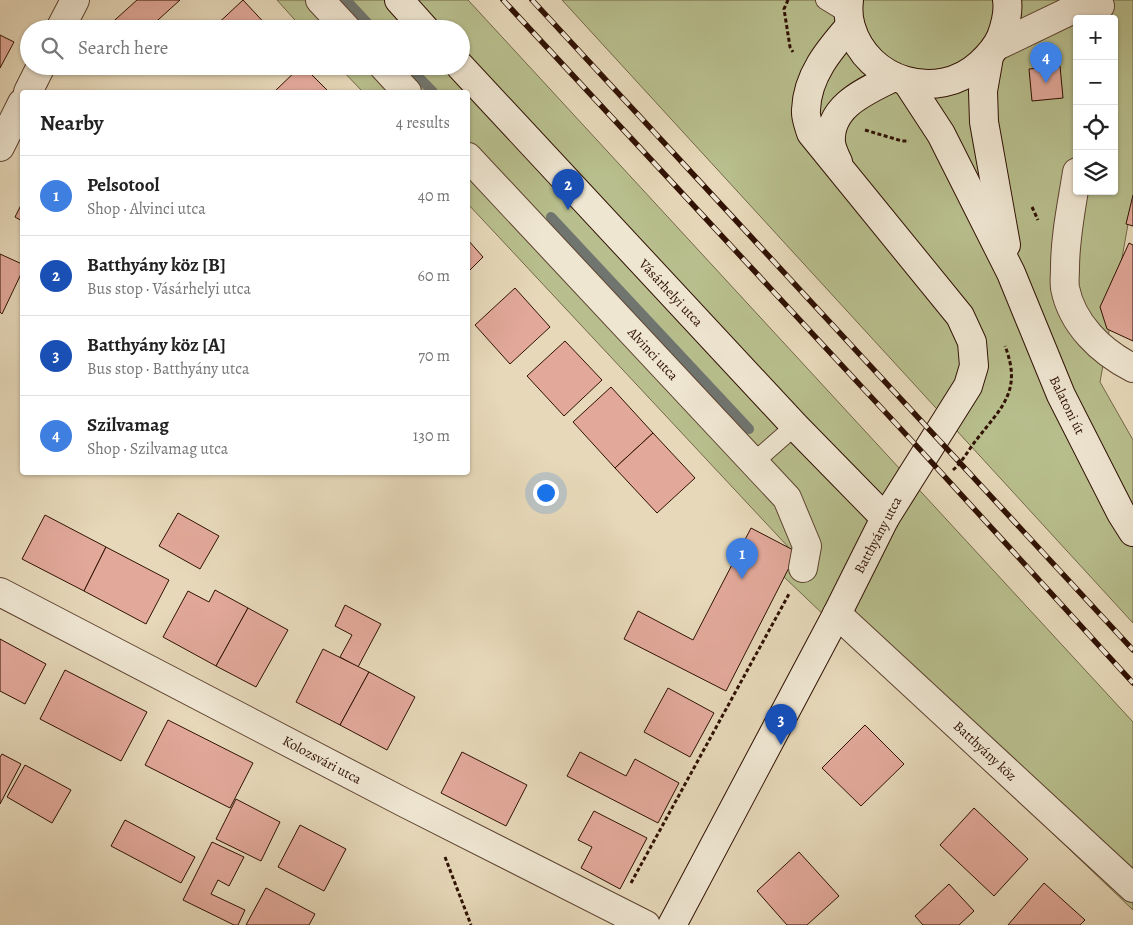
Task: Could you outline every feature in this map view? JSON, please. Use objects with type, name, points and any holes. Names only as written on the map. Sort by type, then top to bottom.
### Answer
[{"type":"street","points":[[65,20],[75,0]]},
{"type":"street","points":[[320,0],[339,20]]},
{"type":"street","points":[[399,0],[417,20]]},
{"type":"street","name":"Balatoni út","points":[[1007,0],[1005,26],[993,51],[983,90],[984,122],[1011,273]]},
{"type":"street","points":[[849,13],[857,42],[866,56],[879,69],[900,80],[929,85],[951,81],[972,72],[993,51],[1088,6]]},
{"type":"street","name":"Batthyány utca","points":[[672,925],[837,614],[885,518],[968,386],[974,366],[972,342],[960,316],[811,133],[805,111],[812,80],[849,13]]},
{"type":"street","points":[[29,90],[36,75]]},
{"type":"street","points":[[391,75],[405,90]]},
{"type":"street","name":"Vásárhelyi utca","points":[[468,75],[794,426],[885,518]]},
{"type":"street","points":[[838,113],[865,92],[900,80]]},
{"type":"street","name":"Balatoni út","points":[[900,80],[941,134],[1011,273],[1061,395],[1121,513],[1133,532]]},
{"type":"street","points":[[0,147],[20,107]]},
{"type":"street","name":"Batthyány utca","points":[[838,113],[831,128],[831,145],[839,166]]},
{"type":"street","name":"Alvinci utca","points":[[470,159],[786,498],[807,546],[803,568]]},
{"type":"street","points":[[1074,195],[1065,252],[1065,287],[1081,326],[1110,355],[1133,368]]},
{"type":"street","name":"Kolozsvári utca","points":[[0,592],[428,815],[646,925]]},
{"type":"street","name":"Batthyány köz","points":[[837,614],[1133,888]]},
{"type":"lane","points":[[825,0],[849,13]]},
{"type":"lane","points":[[754,462],[794,426]]},
{"type":"path","points":[[838,113],[850,126],[902,141],[918,141]]},
{"type":"path","points":[[1031,204],[1044,232],[1054,244],[1065,252]]},
{"type":"path","points":[[1004,344],[1011,362],[1011,386]]},
{"type":"path","points":[[616,910],[803,568]]},
{"type":"path","points":[[428,815],[471,925]]},
{"type":"green space","points":[[277,0],[468,0],[1133,722],[1133,910],[783,576],[792,551],[470,206],[470,90],[361,90],[347,75],[470,75],[470,20],[295,20]]},
{"type":"green space","points":[[562,0],[1133,0],[1133,196],[1100,382],[1133,440],[1133,623]]},
{"type":"building","points":[[137,0],[180,0],[158,20],[115,20]]},
{"type":"building","points":[[243,0],[262,20],[222,20]]},
{"type":"building","points":[[0,35],[14,42],[0,68]]},
{"type":"building","points":[[1060,66],[1063,98],[1032,101],[1029,69]]},
{"type":"building","points":[[292,75],[312,75],[327,90],[276,90]]},
{"type":"building","points":[[1133,195],[1133,226],[1126,224]]},
{"type":"building","points":[[20,207],[20,220],[15,217]]},
{"type":"building","points":[[470,242],[483,257],[470,270]]},
{"type":"building","points":[[1129,243],[1133,245],[1133,341],[1107,329],[1100,307]]},
{"type":"building","points":[[0,254],[20,263],[20,276],[2,314],[0,312]]},
{"type":"building","points":[[515,288],[550,327],[510,364],[475,325]]},
{"type":"building","points":[[565,341],[602,380],[564,416],[527,376]]},
{"type":"building","points":[[611,387],[653,433],[615,468],[573,422]]},
{"type":"building","points":[[653,433],[695,478],[657,513],[615,468]]},
{"type":"building","points":[[178,513],[219,536],[200,569],[159,546]]},
{"type":"building","points":[[45,515],[106,547],[84,591],[22,559]]},
{"type":"building","points":[[751,528],[797,552],[726,691],[624,639],[638,611],[693,640]]},
{"type":"building","points":[[106,547],[169,580],[146,624],[84,591]]},
{"type":"building","points":[[215,590],[248,608],[216,666],[163,637],[188,591],[209,602]]},
{"type":"building","points":[[345,605],[381,624],[358,667],[340,657],[352,635],[335,626]]},
{"type":"building","points":[[248,608],[288,630],[256,687],[216,666]]},
{"type":"building","points":[[0,639],[46,664],[25,704],[0,691]]},
{"type":"building","points":[[323,649],[369,672],[340,725],[296,702]]},
{"type":"building","points":[[65,670],[147,712],[121,761],[40,719]]},
{"type":"building","points":[[369,672],[415,697],[387,750],[340,725]]},
{"type":"building","points":[[668,688],[714,713],[690,757],[644,732]]},
{"type":"building","points":[[168,720],[253,763],[230,808],[145,765]]},
{"type":"building","points":[[865,725],[904,764],[861,806],[822,768]]},
{"type":"building","points":[[462,752],[527,785],[506,826],[441,793]]},
{"type":"building","points":[[580,752],[626,776],[635,759],[679,783],[658,823],[567,776]]},
{"type":"building","points":[[2,754],[21,764],[0,804],[0,757]]},
{"type":"building","points":[[25,765],[71,790],[52,823],[7,797]]},
{"type":"building","points":[[236,799],[280,822],[261,861],[216,839]]},
{"type":"building","points":[[974,808],[1028,859],[994,896],[940,845]]},
{"type":"building","points":[[594,811],[647,838],[620,889],[581,868],[592,847],[578,840]]},
{"type":"building","points":[[125,820],[195,857],[181,883],[111,846]]},
{"type":"building","points":[[300,825],[346,849],[324,891],[278,867]]},
{"type":"building","points":[[212,842],[244,857],[229,886],[218,880],[211,894],[245,910],[238,925],[234,925],[183,900]]},
{"type":"building","points":[[799,852],[839,896],[807,925],[787,925],[757,891]]},
{"type":"building","points":[[1044,883],[1085,920],[1080,925],[1008,925]]},
{"type":"building","points":[[949,884],[974,911],[959,925],[923,925],[915,916]]},
{"type":"building","points":[[266,888],[315,914],[309,925],[246,925]]},
{"type":"waterway","points":[[346,0],[365,20]]},
{"type":"waterway","points":[[417,75],[431,90]]},
{"type":"waterway","points":[[551,217],[749,429]]},
{"type":"railway","points":[[503,0],[925,455],[1133,683]]},
{"type":"railway","points":[[532,0],[1133,650]]},
{"type":"place","name":"Szilvamag","points":[[1046,83]]},
{"type":"place","name":"Batthyány köz [B]","points":[[568,210]]},
{"type":"place","name":"Pelsotool","points":[[742,579]]},
{"type":"place","name":"Batthyány köz [A]","points":[[781,745]]}]
